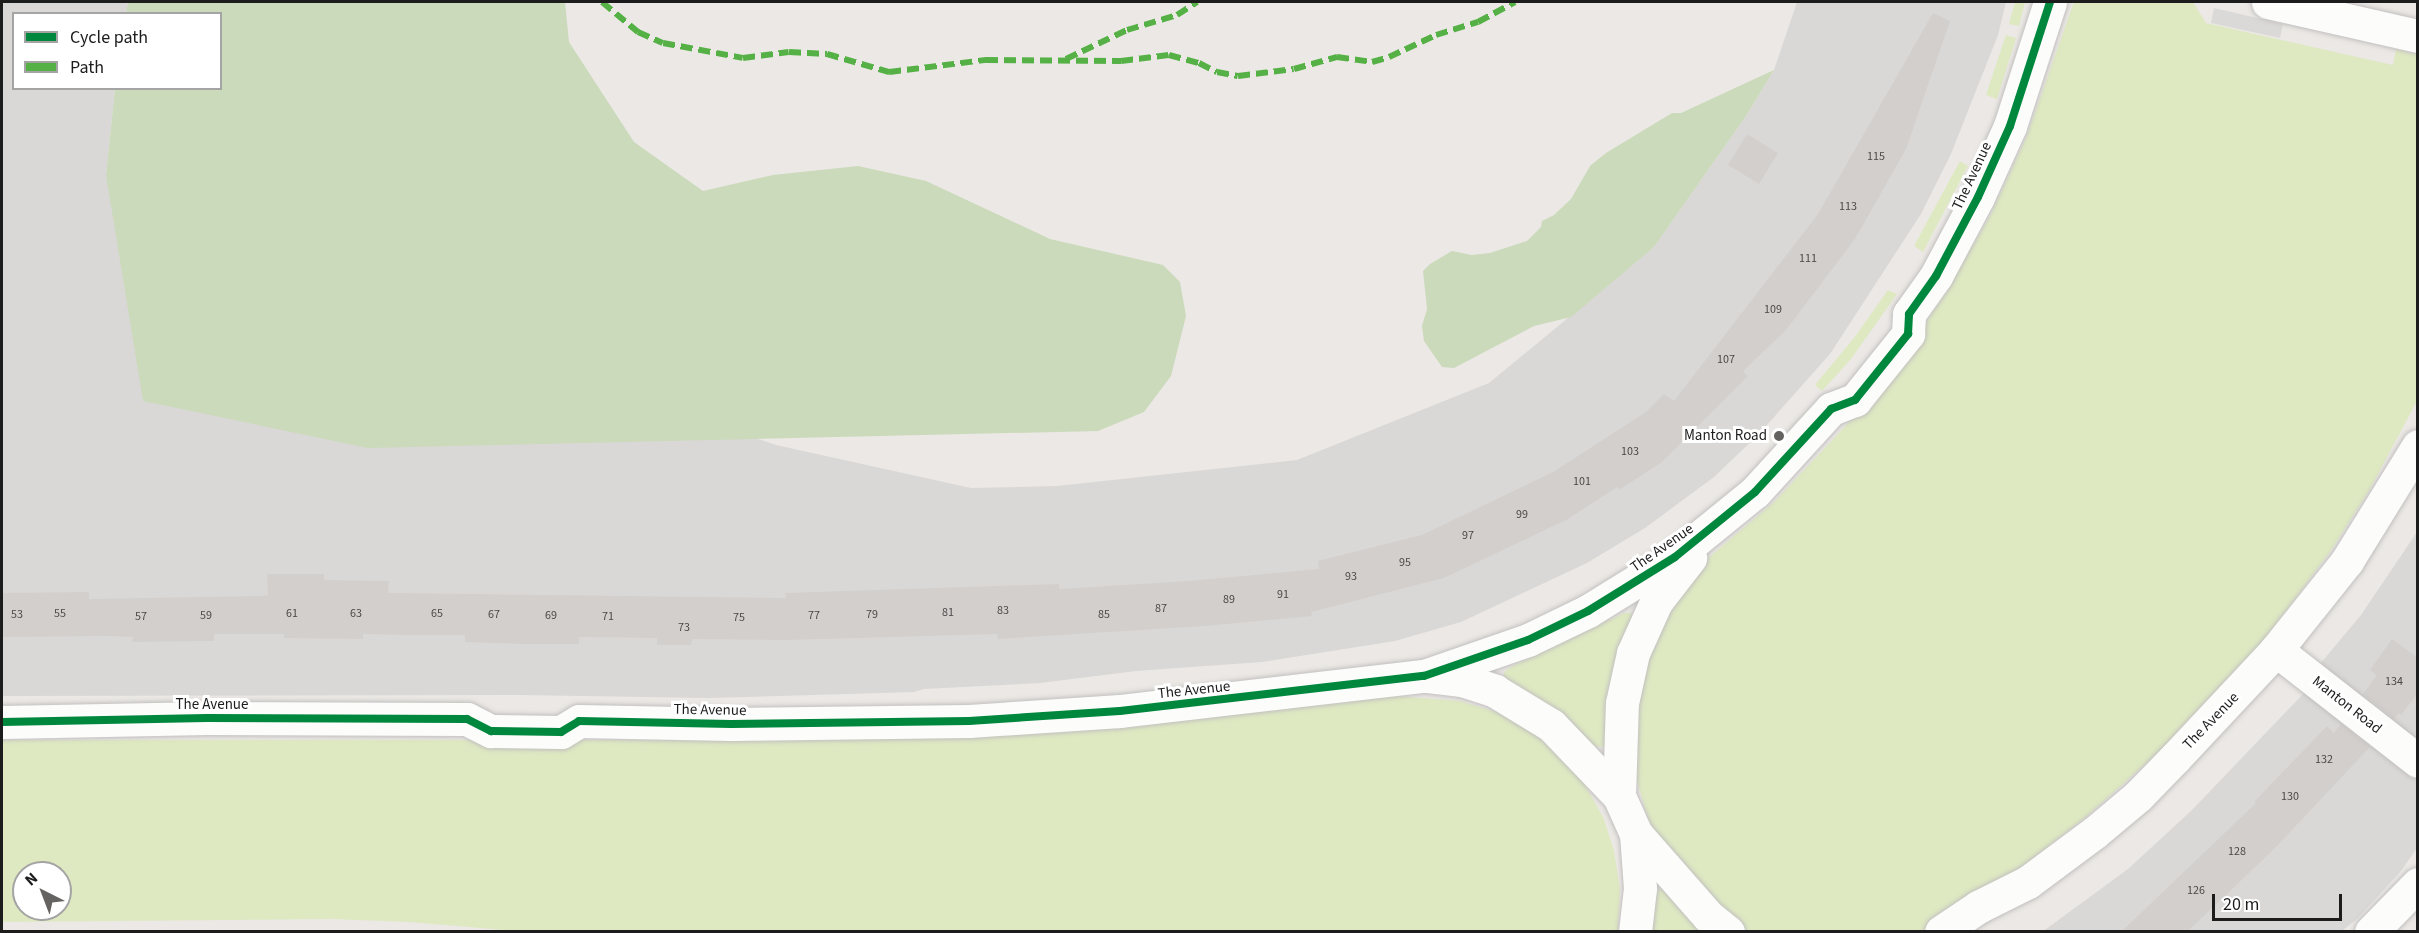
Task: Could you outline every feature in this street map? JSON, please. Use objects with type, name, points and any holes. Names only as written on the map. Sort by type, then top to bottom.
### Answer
[{"type":"street","name":"The Avenue","points":[[1619,796],[1622,703],[1633,653],[1643,626],[1656,602],[1683,565],[1755,492],[1831,409],[1855,400],[1908,334],[1909,314],[1936,276],[1978,197],[2010,126],[2050,2]]},
{"type":"street","points":[[2268,2],[2418,36]]},
{"type":"street","name":"The Avenue","points":[[1941,932],[1978,907],[2028,882],[2094,833],[2153,781],[2276,650],[2347,561],[2418,446]]},
{"type":"street","name":"The Avenue","points":[[2,722],[207,718],[467,719],[490,731],[561,732],[579,721],[731,724],[969,721],[1120,711],[1424,676],[1528,640],[1588,611],[1676,557],[1755,492]]},
{"type":"street","name":"Manton Road","points":[[2276,650],[2418,761]]},
{"type":"street","name":"The Avenue","points":[[1424,676],[1462,680],[1516,702],[1551,725],[1619,796],[1636,834],[1708,916],[1728,932]]},
{"type":"street","name":"The Avenue","points":[[1635,932],[1640,888],[1636,834]]},
{"type":"street","points":[[2371,932],[2418,884]]},
{"type":"shaded area","points":[[2,2],[128,2],[126,12],[12,12],[12,90],[115,90],[106,175],[711,423],[776,445],[971,488],[1057,486],[1297,460],[1489,383],[1654,247],[1746,116],[1774,70],[1797,2],[2006,2],[1998,35],[1951,154],[1921,214],[1830,354],[1759,434],[1714,477],[1645,528],[1587,563],[1461,622],[1395,641],[1262,662],[1136,671],[1040,683],[924,689],[914,692],[709,698],[519,695],[2,696]]},
{"type":"shaded area","points":[[2214,8],[2283,24],[2280,38],[2211,23]]},
{"type":"shaded area","points":[[2417,532],[2417,749],[2315,670],[2361,615]]},
{"type":"shaded area","points":[[2306,691],[2393,756],[2417,778],[2417,848],[2401,871],[2358,918],[2342,931],[2042,932],[2128,869],[2191,811]]},
{"type":"green space","points":[[128,2],[565,2],[569,42],[634,142],[703,191],[773,175],[858,166],[926,181],[1050,239],[1163,265],[1180,282],[1186,316],[1171,376],[1144,412],[1098,431],[368,448],[143,401],[106,175],[115,90],[222,90],[222,12],[126,12]]},
{"type":"green space","points":[[2015,2],[2025,2],[2019,26],[2009,24]]},
{"type":"green space","points":[[2074,2],[2193,2],[2206,23],[2393,65],[2396,49],[2417,55],[2417,401],[2370,489],[2332,549],[2265,639],[2177,736],[2087,816],[2014,873],[1928,931],[1743,932],[1657,837],[1648,819],[1634,770],[1636,670],[1686,577],[1774,502],[1839,433],[1893,371],[1947,291],[1991,214],[2026,138]]},
{"type":"green space","points":[[2006,35],[2016,38],[1997,99],[1986,95]]},
{"type":"green space","points":[[1774,70],[1746,116],[1654,247],[1571,317],[1534,326],[1454,368],[1442,367],[1424,341],[1422,326],[1427,309],[1423,271],[1430,264],[1452,251],[1472,255],[1490,253],[1527,241],[1541,227],[1542,221],[1554,215],[1571,199],[1590,166],[1606,153],[1672,113],[1681,113]]},
{"type":"green space","points":[[1960,161],[1968,166],[1923,252],[1914,246]]},
{"type":"green space","points":[[1888,290],[1897,294],[1851,359],[1822,391],[1815,385],[1854,338]]},
{"type":"green space","points":[[1624,613],[1632,613],[1633,619],[1605,747],[1589,746],[1504,681],[1504,672],[1509,668]]},
{"type":"green space","points":[[1396,696],[1460,701],[1513,717],[1532,727],[1568,762],[1585,785],[1604,819],[1614,851],[1620,889],[1618,932],[528,932],[409,922],[332,919],[2,922],[2,740],[733,740]]},
{"type":"green space","points":[[1665,890],[1708,932],[1645,932],[1654,891]]},
{"type":"building","points":[[1933,13],[1950,21],[1906,149],[1855,239],[1786,330],[1743,371],[1748,376],[1662,462],[1619,490],[1617,487],[1568,519],[1444,578],[1311,612],[1312,616],[1205,626],[998,639],[997,634],[786,640],[692,639],[691,645],[657,645],[657,638],[579,637],[579,644],[465,642],[465,635],[363,634],[363,639],[284,638],[284,634],[214,634],[214,641],[132,642],[133,637],[109,636],[2,637],[2,593],[89,592],[89,599],[260,596],[268,595],[267,574],[324,574],[324,580],[389,581],[388,593],[786,598],[785,593],[1059,584],[1059,589],[1189,581],[1319,569],[1318,561],[1422,535],[1553,472],[1646,412],[1664,394],[1674,401],[1818,214]]},
{"type":"building","points":[[1747,134],[1778,153],[1759,184],[1728,165]]},
{"type":"building","points":[[2392,639],[2418,658],[2418,693],[2401,715],[2399,713],[2394,719],[2363,694],[2377,675],[2370,670]]},
{"type":"building","points":[[2341,724],[2370,747],[2274,849],[2187,932],[2121,932],[2256,803],[2254,802],[2327,726],[2334,733]]},
{"type":"marked path","points":[[602,2],[638,32],[663,43],[743,58],[789,52],[827,54],[889,72],[986,60],[1121,61],[1169,55],[1199,63],[1217,72],[1238,76],[1294,69],[1337,57],[1372,62],[1389,57],[1436,35],[1478,22],[1515,2]]},
{"type":"marked path","points":[[1066,59],[1127,30],[1177,15],[1197,2]]},
{"type":"cycle path","points":[[2,722],[207,718],[467,719],[491,731],[561,732],[579,721],[731,724],[969,721],[1120,711],[1424,676],[1528,640],[1588,611],[1675,557],[1755,492],[1831,409],[1855,400],[1908,334],[1909,314],[1936,276],[1978,197],[2010,126],[2050,2]]},
{"type":"place","name":"Manton Road","points":[[1779,436]]}]
